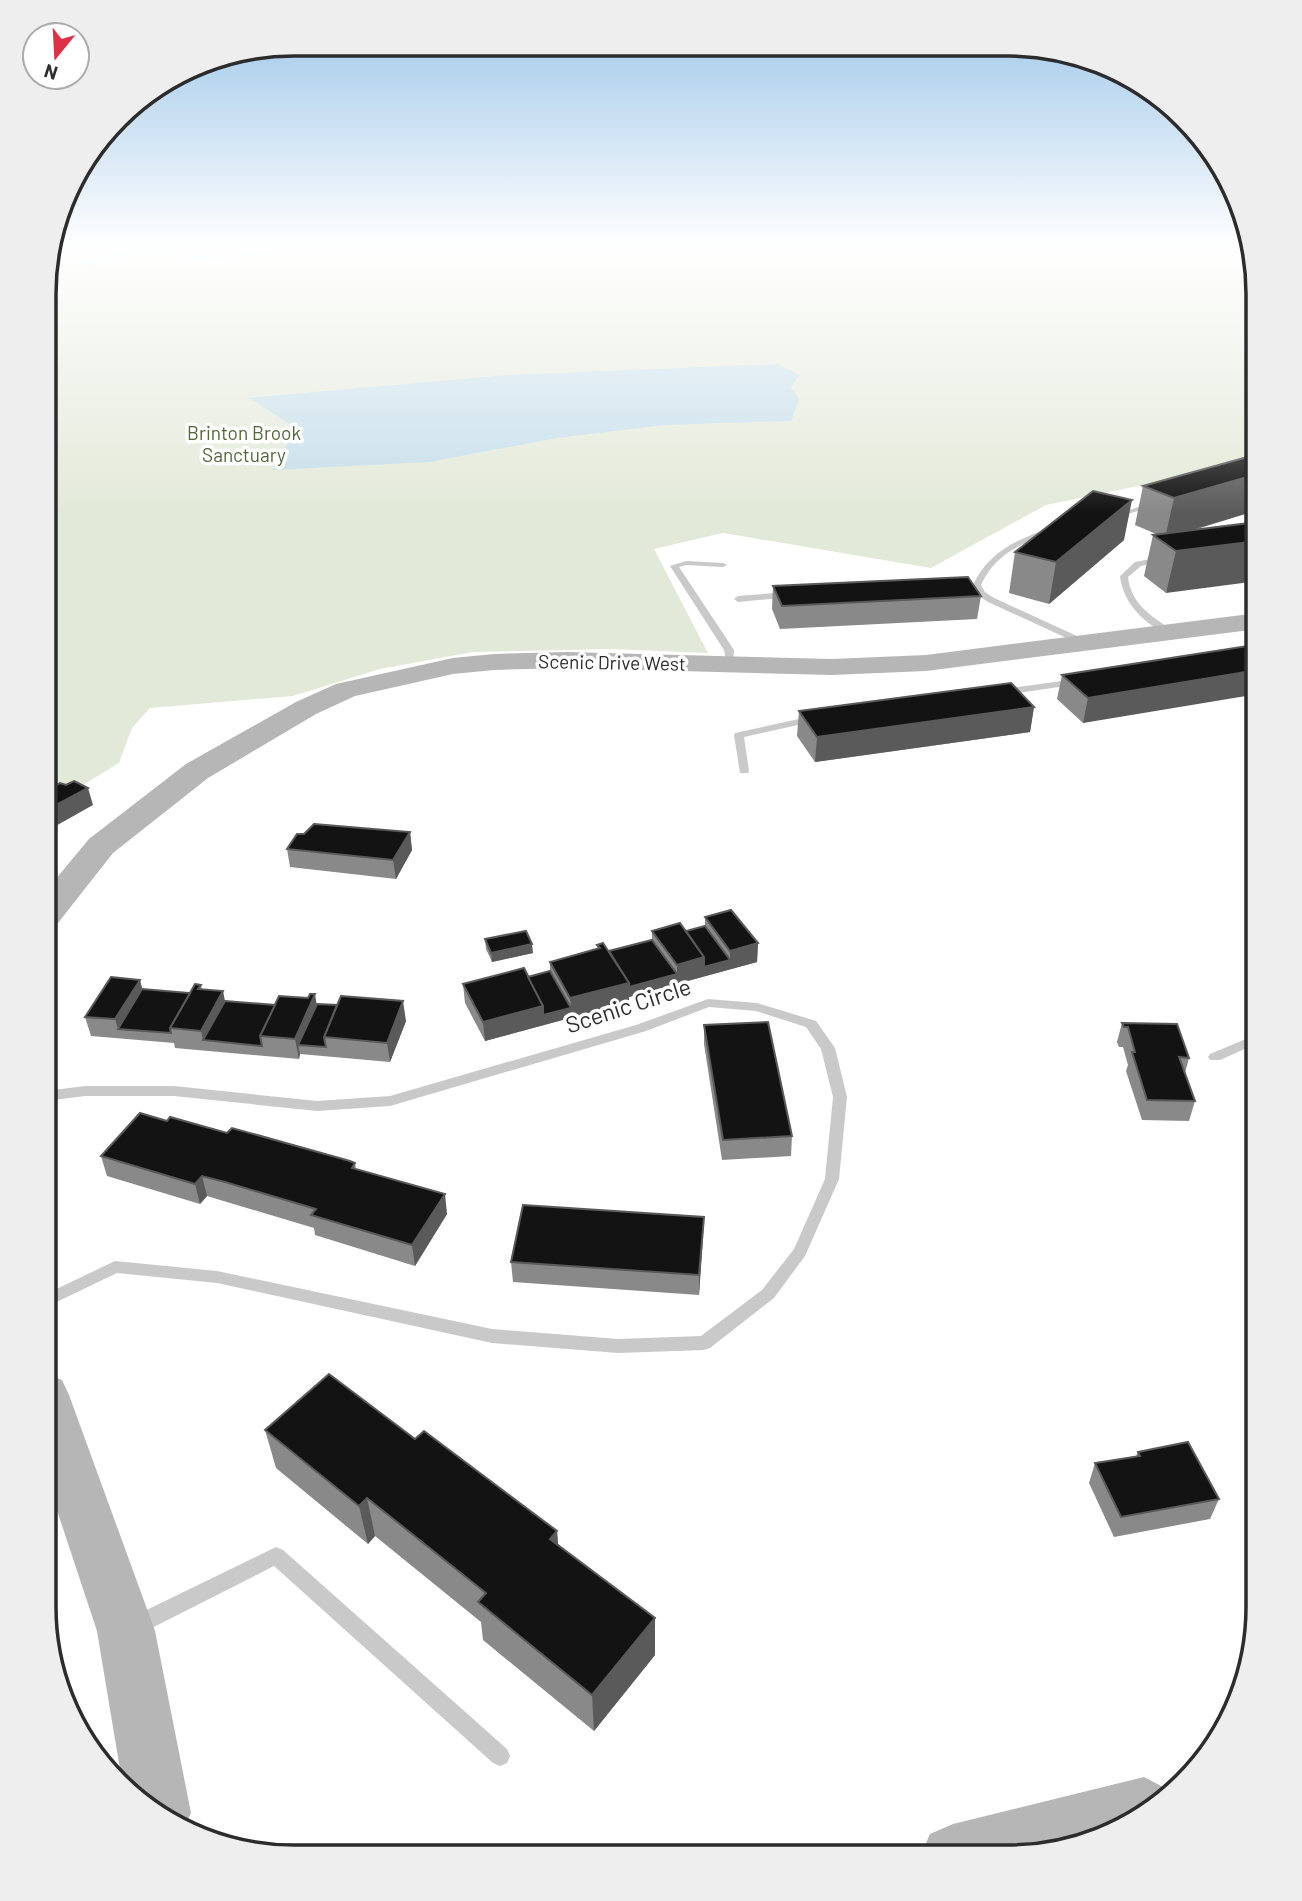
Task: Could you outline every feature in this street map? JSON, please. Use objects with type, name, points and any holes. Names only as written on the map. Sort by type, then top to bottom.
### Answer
[{"type":"street","name":"Scenic Drive West","points":[[56,895],[101,846],[197,771],[272,727],[346,690],[453,666],[494,662],[568,660],[832,667],[926,663],[1246,623]]},
{"type":"street","points":[[56,1465],[126,1631],[157,1801]]},
{"type":"street","points":[[1001,1845],[1124,1814]]},
{"type":"lane","points":[[1101,519],[1167,502]]},
{"type":"lane","points":[[977,585],[988,565],[1013,545],[1065,528]]},
{"type":"lane","points":[[1169,632],[1139,611],[1126,592],[1124,576],[1138,564],[1172,557]]},
{"type":"lane","points":[[723,565],[686,563],[674,566],[729,650],[730,664]]},
{"type":"lane","points":[[964,585],[977,585]]},
{"type":"lane","points":[[977,585],[982,594],[991,600],[1087,644]]},
{"type":"lane","points":[[738,598],[804,594]]},
{"type":"lane","points":[[996,693],[1089,680]]},
{"type":"lane","points":[[744,771],[739,735],[821,718]]},
{"type":"lane","name":"Scenic Circle","points":[[56,1095],[85,1091],[174,1091],[317,1106],[390,1101],[641,1028],[708,1003],[757,1007],[811,1024],[828,1048],[840,1097],[832,1180],[800,1252],[768,1294],[704,1343],[618,1346],[492,1336],[217,1277],[115,1267],[56,1296]]},
{"type":"lane","points":[[1215,1057],[1245,1044]]},
{"type":"lane","points":[[126,1631],[276,1556],[500,1756]]},
{"type":"green space","name":"Brinton Brook Sanctuary","points":[[56,336],[1246,336],[1246,464],[1046,505],[931,568],[723,533],[654,549],[708,653],[611,649],[473,652],[380,669],[293,696],[150,708],[132,728],[119,763],[56,801]]},
{"type":"water","points":[[778,364],[799,375],[791,387],[799,399],[791,421],[664,425],[557,438],[429,462],[273,470],[296,428],[249,398],[507,375]]},
{"type":"building","points":[[1246,457],[1246,477],[1174,498],[1143,486]]},
{"type":"building","points":[[1093,491],[1132,500],[1056,562],[1015,552]]},
{"type":"building","points":[[1246,524],[1246,542],[1176,551],[1153,535]]},
{"type":"building","points":[[968,577],[981,596],[782,606],[773,586]]},
{"type":"building","points":[[1246,646],[1246,672],[1088,698],[1062,675]]},
{"type":"building","points":[[1011,683],[1034,707],[817,737],[799,711]]},
{"type":"building","points":[[74,781],[88,788],[56,805],[56,785],[66,785]]},
{"type":"building","points":[[314,824],[410,832],[393,860],[287,849],[297,834],[304,834]]},
{"type":"building","points":[[731,910],[758,943],[730,951],[705,917]]},
{"type":"building","points":[[680,923],[704,957],[677,965],[652,931]]},
{"type":"building","points":[[705,926],[730,960],[704,967],[704,957],[686,931]]},
{"type":"building","points":[[526,931],[532,944],[491,953],[485,939]]},
{"type":"building","points":[[652,940],[677,974],[629,987],[609,951]]},
{"type":"building","points":[[603,943],[629,983],[570,998],[550,962],[600,948],[597,945]]},
{"type":"building","points":[[524,968],[543,1006],[483,1022],[463,984]]},
{"type":"building","points":[[550,971],[571,1008],[543,1015],[543,1006],[528,977]]},
{"type":"building","points":[[111,977],[140,980],[115,1019],[85,1017]]},
{"type":"building","points":[[195,984],[201,985],[198,989],[223,991],[201,1031],[170,1028]]},
{"type":"building","points":[[142,989],[190,993],[170,1028],[171,1033],[118,1029]]},
{"type":"building","points":[[310,994],[315,994],[295,1039],[260,1036],[279,996],[308,998]]},
{"type":"building","points":[[341,996],[403,1001],[387,1043],[324,1037]]},
{"type":"building","points":[[225,1001],[275,1005],[260,1036],[262,1046],[203,1040]]},
{"type":"building","points":[[317,1004],[337,1005],[324,1037],[326,1047],[298,1045]]},
{"type":"building","points":[[768,1022],[792,1136],[723,1140],[704,1025]]},
{"type":"building","points":[[1122,1023],[1177,1024],[1189,1058],[1179,1057],[1195,1101],[1147,1100],[1132,1052],[1135,1052],[1128,1027],[1124,1027]]},
{"type":"building","points":[[140,1113],[167,1121],[170,1117],[227,1133],[232,1128],[350,1161],[355,1163],[352,1168],[445,1194],[412,1245],[311,1215],[316,1209],[225,1182],[202,1176],[195,1184],[101,1156]]},
{"type":"building","points":[[523,1205],[704,1217],[699,1275],[511,1262]]},
{"type":"building","points":[[329,1374],[415,1439],[424,1431],[557,1531],[550,1539],[655,1618],[592,1695],[478,1602],[486,1593],[367,1498],[359,1506],[265,1430]]},
{"type":"building","points":[[1188,1442],[1219,1499],[1121,1517],[1095,1463],[1140,1456],[1138,1452]]}]
